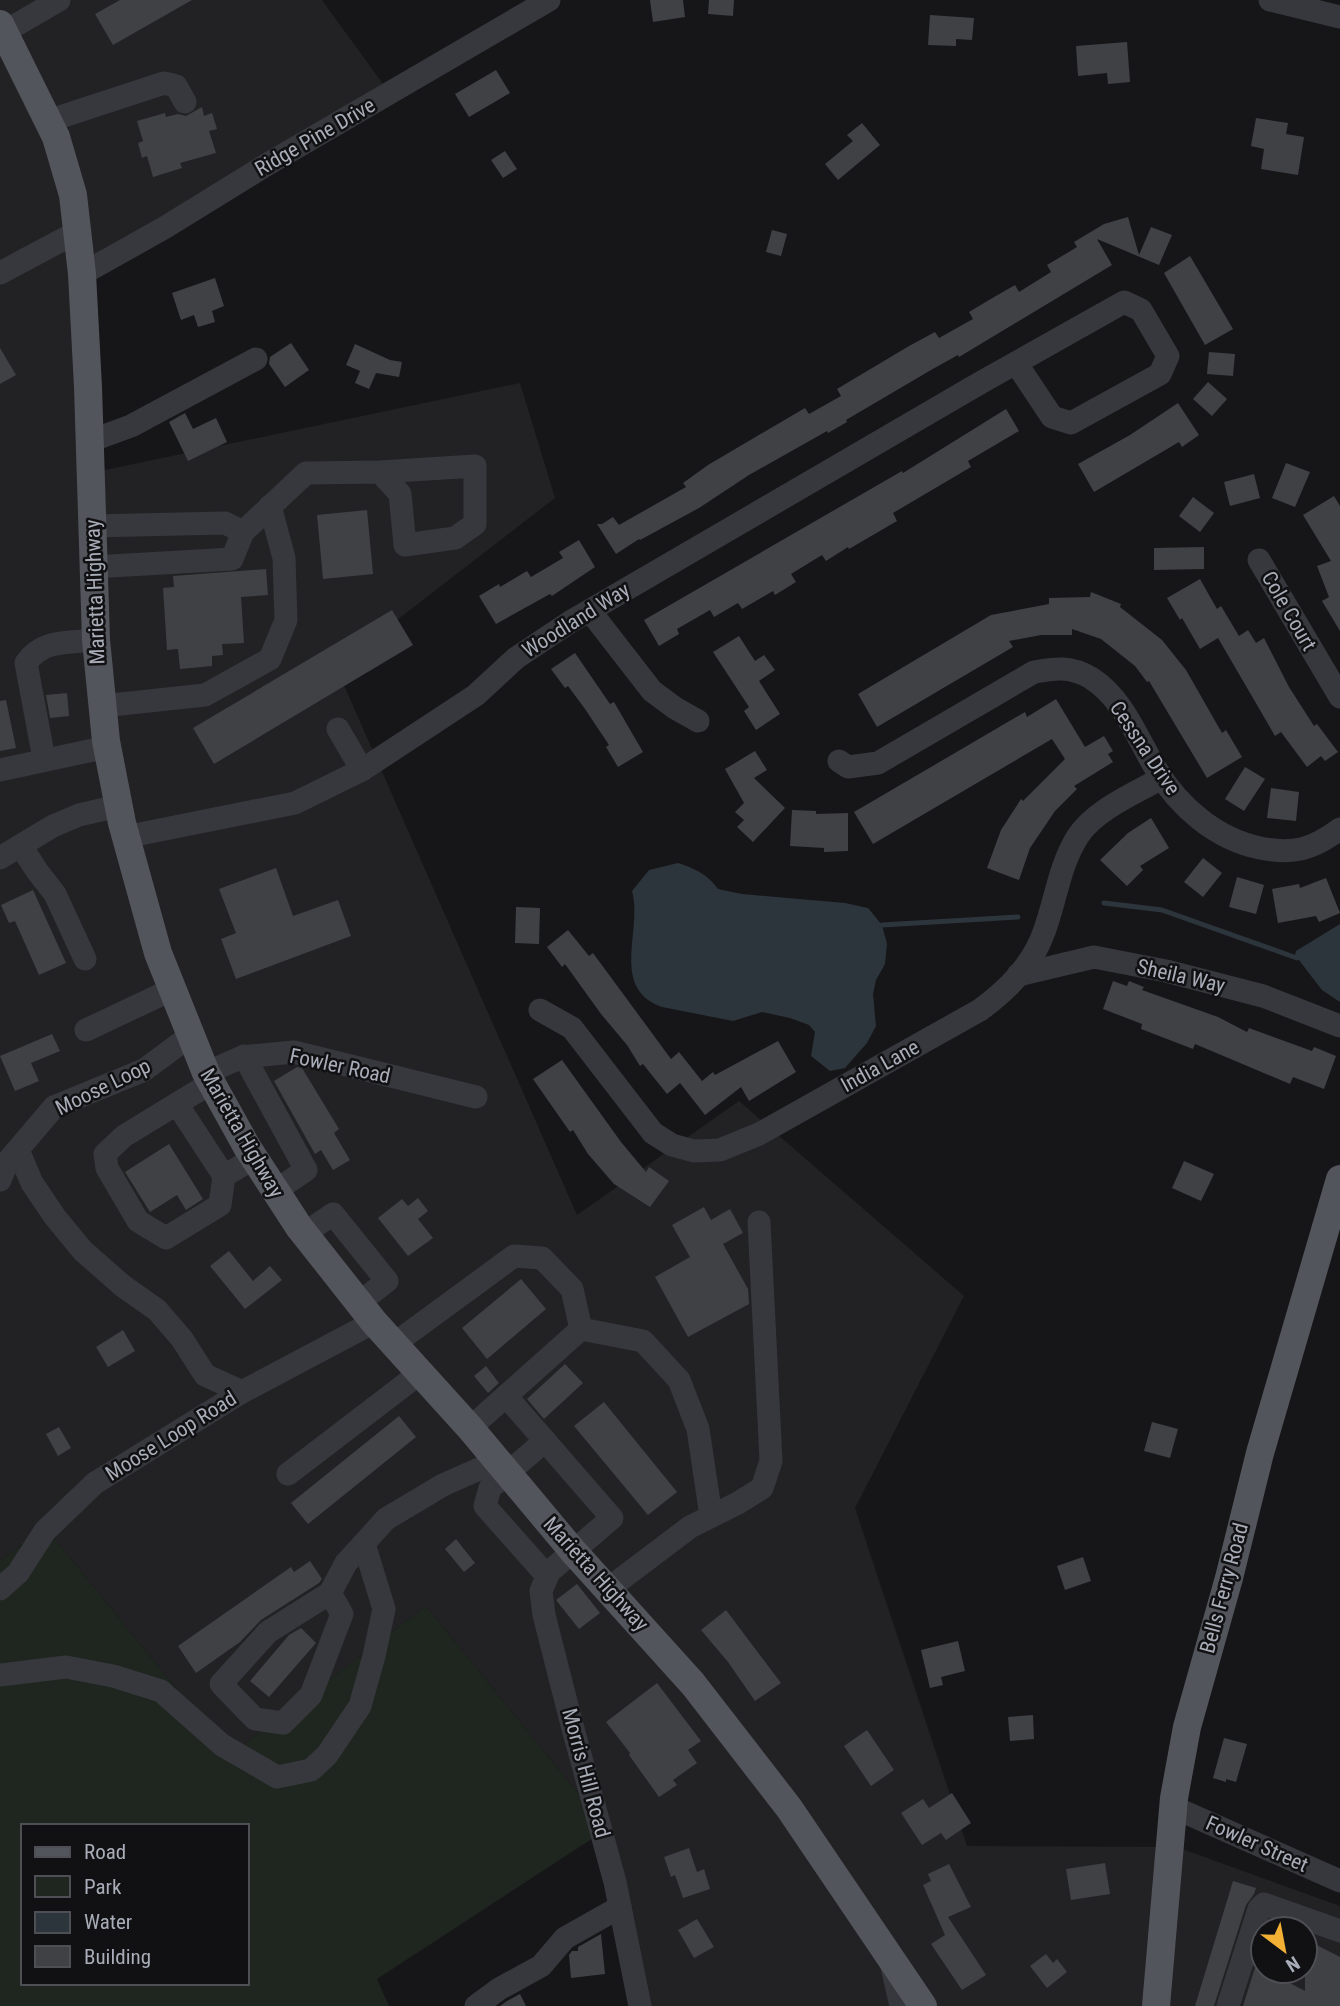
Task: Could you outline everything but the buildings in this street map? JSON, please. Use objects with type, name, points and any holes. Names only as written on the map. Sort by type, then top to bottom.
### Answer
[{"type":"main road","name":"Marietta Highway","points":[[2,28],[56,137],[73,195],[82,274],[96,640],[107,747],[125,837],[158,953],[209,1078],[254,1158],[304,1234],[367,1313],[470,1428],[572,1550],[694,1684],[789,1808],[923,2006]]},
{"type":"main road","name":"Bells Ferry Road","points":[[1156,2006],[1173,1807],[1186,1727],[1260,1453],[1340,1179]]},
{"type":"street","points":[[2,28],[59,0]]},
{"type":"street","name":"Ridge Pine Drive","points":[[82,274],[549,0]]},
{"type":"street","points":[[1270,0],[1340,17]]},
{"type":"street","points":[[48,121],[164,83],[176,86],[185,102]]},
{"type":"street","points":[[0,273],[77,232]]},
{"type":"street","name":"Woodland Way","points":[[125,837],[295,803],[362,770],[476,695],[516,658],[590,611],[1017,363],[1124,302],[1141,310],[1168,356],[1160,374],[1071,423],[1052,417],[1017,363]]},
{"type":"street","points":[[90,441],[131,426],[256,359]]},
{"type":"street","points":[[93,566],[232,559],[243,532],[306,473],[475,466],[475,524],[455,538],[405,545],[400,494],[380,472]]},
{"type":"street","points":[[102,706],[205,695],[270,659],[286,620],[284,558],[270,506]]},
{"type":"street","points":[[92,526],[225,523],[243,532]]},
{"type":"street","name":"Cole Court","points":[[1259,560],[1340,697]]},
{"type":"street","points":[[590,611],[652,691],[674,708],[698,721]]},
{"type":"street","points":[[44,759],[26,663],[35,651],[51,644],[96,640]]},
{"type":"street","name":"Cessna Drive","points":[[839,761],[848,767],[878,763],[1034,672],[1063,667],[1091,678],[1105,690],[1127,715],[1175,797],[1218,833],[1246,845],[1274,851],[1303,850],[1324,841],[1340,829]]},
{"type":"street","points":[[338,729],[362,770]]},
{"type":"street","points":[[0,770],[107,747]]},
{"type":"street","name":"India Lane","points":[[540,1010],[572,1028],[653,1133],[672,1145],[694,1151],[720,1150],[759,1134],[979,1010],[1007,990],[1031,958],[1044,933],[1060,871],[1079,834],[1106,809],[1162,778]]},
{"type":"street","points":[[0,858],[66,820],[118,806]]},
{"type":"street","points":[[21,846],[55,894],[85,959]]},
{"type":"street","name":"Sheila Way","points":[[1018,975],[1094,957],[1166,971],[1263,996],[1340,1026]]},
{"type":"street","points":[[86,1030],[171,990]]},
{"type":"street","name":"Moose Loop","points":[[0,1180],[8,1161],[54,1107],[144,1070],[190,1036]]},
{"type":"street","name":"Fowler Road","points":[[177,1104],[209,1078],[244,1056],[294,1052],[476,1097]]},
{"type":"street","points":[[244,1056],[306,1170],[275,1191]]},
{"type":"street","points":[[177,1104],[224,1176],[220,1205],[166,1238],[138,1221],[107,1168],[105,1154],[124,1136],[177,1104]]},
{"type":"street","points":[[18,1150],[32,1183],[83,1251],[123,1286],[157,1310],[205,1375],[242,1392]]},
{"type":"street","points":[[224,1176],[254,1158]]},
{"type":"street","points":[[608,1589],[690,1527],[762,1488],[771,1461],[759,1222]]},
{"type":"street","points":[[394,1344],[514,1256],[542,1258],[572,1289],[580,1329]]},
{"type":"street","name":"Moose Loop Road","points":[[0,1589],[19,1573],[45,1531],[95,1483],[367,1313]]},
{"type":"street","points":[[580,1329],[643,1340],[679,1380],[698,1430],[711,1516]]},
{"type":"street","points":[[470,1428],[580,1329]]},
{"type":"street","points":[[288,1474],[420,1373]]},
{"type":"street","points":[[502,1467],[490,1488],[485,1506],[547,1576],[572,1550],[612,1518],[506,1396]]},
{"type":"street","points":[[330,1593],[342,1615],[311,1695],[283,1723],[255,1719],[221,1684],[268,1632],[330,1593],[346,1563],[386,1519],[443,1485],[502,1467],[545,1441]]},
{"type":"street","points":[[0,1675],[66,1667],[113,1676],[160,1691],[222,1745],[277,1777],[311,1770],[327,1755],[360,1706],[374,1656],[384,1609],[364,1544]]},
{"type":"street","name":"Morris Hill Road","points":[[547,1576],[541,1591],[544,1615],[620,1907],[640,2006]]},
{"type":"street","name":"Fowler Street","points":[[1173,1807],[1340,1881]]},
{"type":"street","points":[[1228,2006],[1259,1909],[1264,1904],[1340,1931]]},
{"type":"street","points":[[476,2006],[499,1989],[541,1966],[565,1938],[620,1907]]},
{"type":"street","points":[[890,1957],[901,2006]]},
{"type":"shaded area","points":[[0,0],[322,0],[388,91],[79,273],[86,474],[520,383],[555,498],[336,667],[577,1215],[739,1101],[964,1296],[855,1508],[967,1846],[1177,1847],[1340,1906],[1340,2006],[644,2006],[607,1829],[426,1606],[230,1755],[46,1528],[0,1560]]},
{"type":"green space","points":[[46,1528],[230,1755],[426,1606],[607,1829],[377,1979],[389,2006],[0,2006],[0,1560]]},
{"type":"water","points":[[678,863],[701,873],[718,889],[868,908],[882,925],[887,944],[885,964],[876,980],[873,994],[876,1026],[867,1043],[845,1068],[830,1071],[811,1056],[815,1032],[809,1025],[762,1012],[733,1021],[662,1007],[646,998],[636,986],[631,956],[634,923],[632,891],[649,870]]},
{"type":"water","points":[[1340,924],[1340,1002],[1322,990],[1295,955],[1296,951]]},
{"type":"waterway","points":[[1104,903],[1162,910],[1297,958]]},
{"type":"waterway","points":[[882,925],[1018,917]]}]
